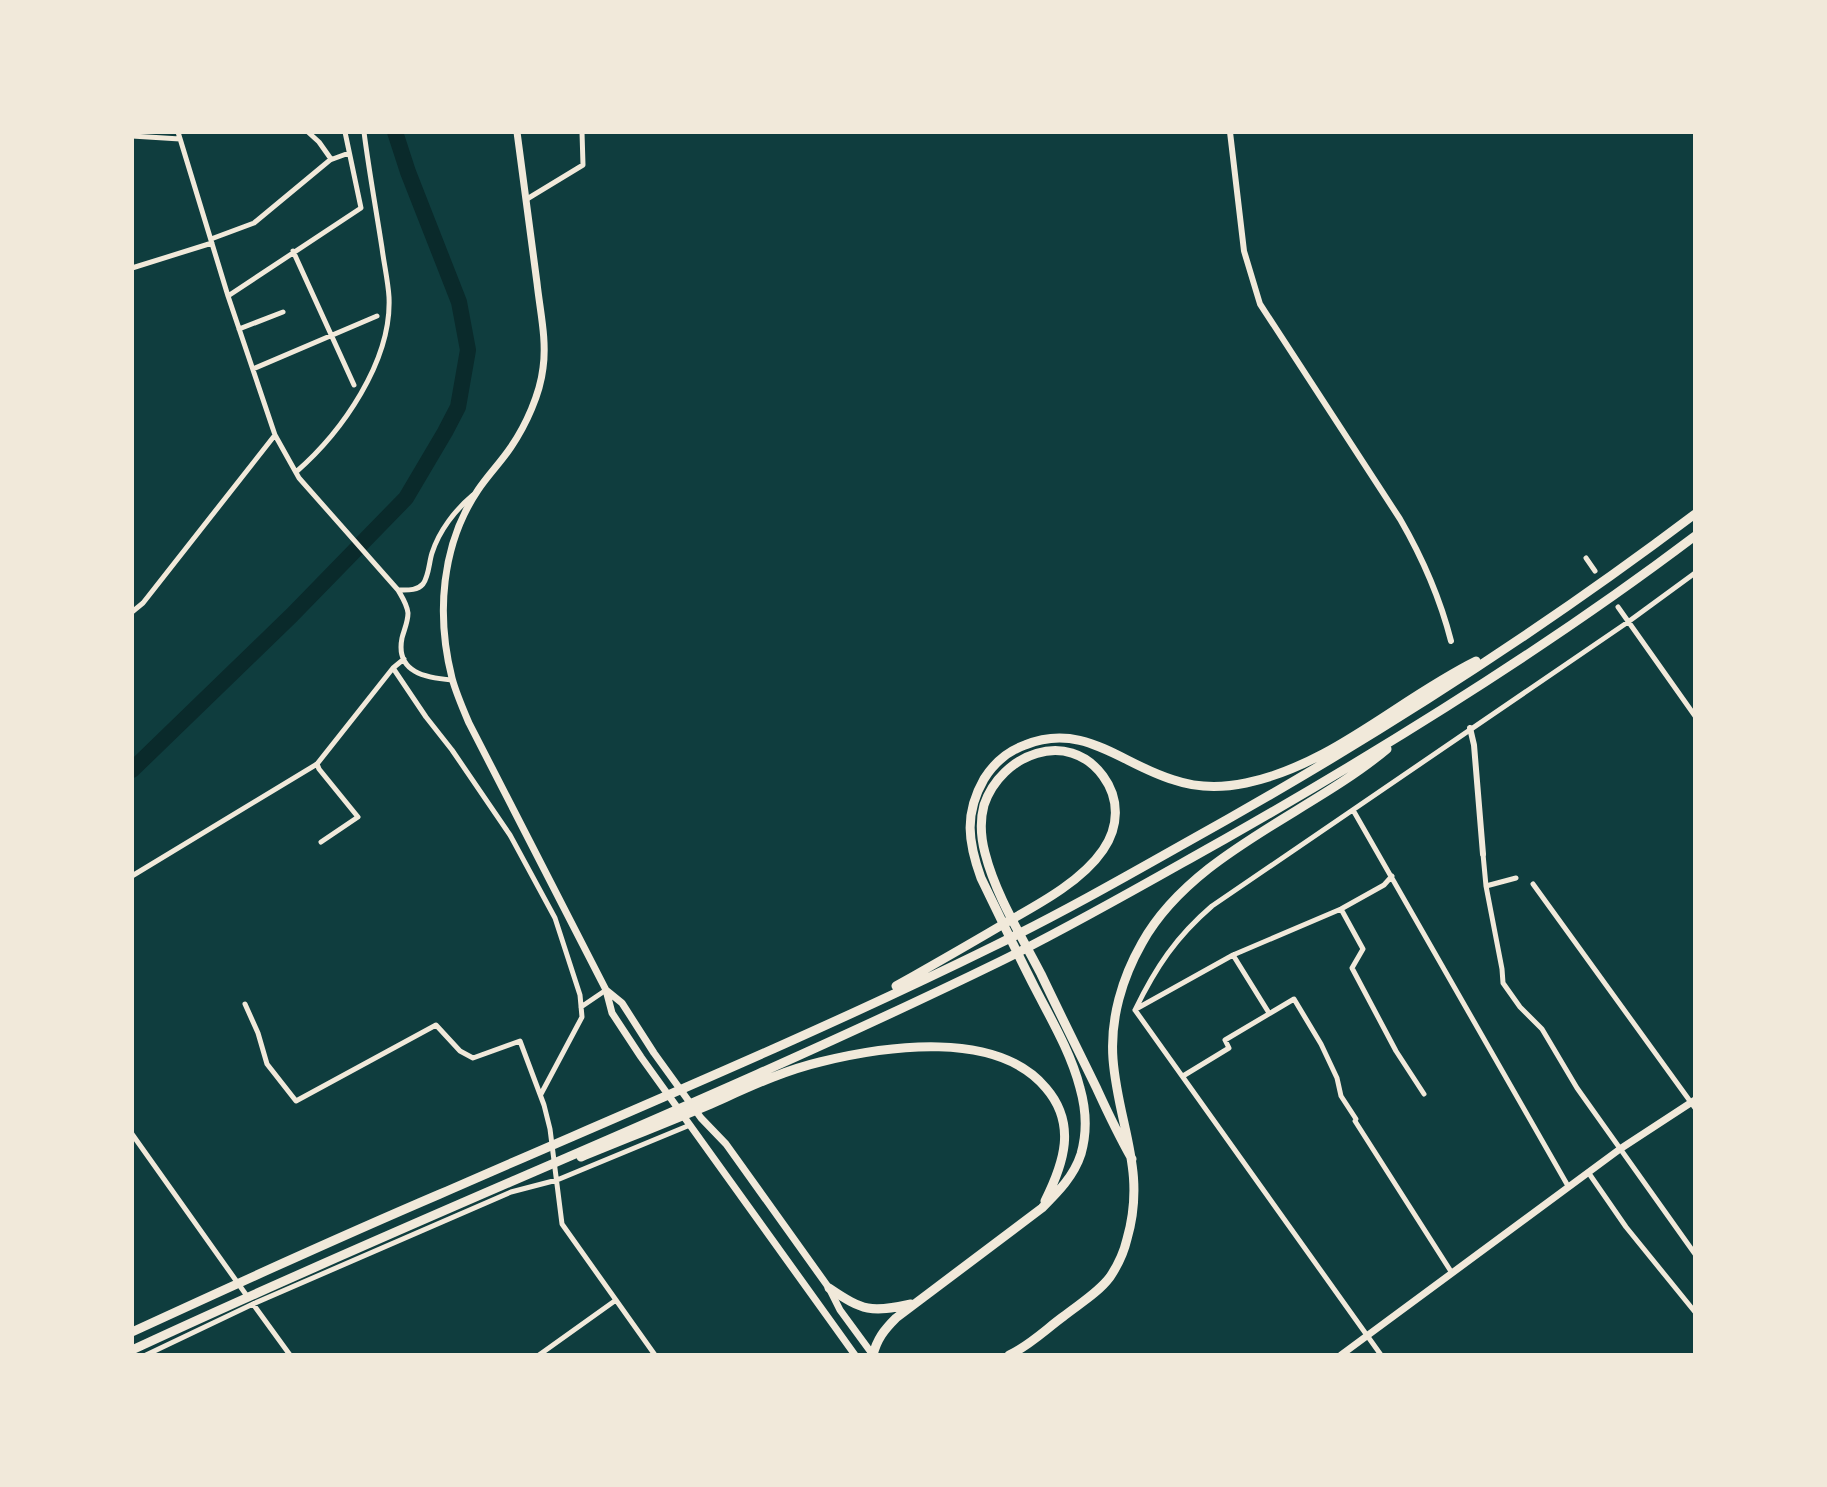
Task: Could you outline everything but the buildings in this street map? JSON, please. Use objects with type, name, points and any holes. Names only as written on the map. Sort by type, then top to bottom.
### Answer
[{"type":"highway","points":[[132,1332],[838,1019],[1040,923],[1284,788],[1356,744],[1514,643],[1695,514]]},
{"type":"highway","points":[[132,1350],[522,1175],[569,1162],[708,1101],[1046,938],[1310,791],[1415,727],[1589,612],[1695,536]]},
{"type":"highway","points":[[873,1355],[876,1341],[885,1329],[1042,1208],[1067,1182],[1081,1154],[1085,1122],[1083,1101],[1070,1060],[975,861],[970,815],[977,793],[995,764],[1026,744],[1065,737],[1098,746],[1191,785],[1218,787],[1246,783],[1282,772],[1333,749],[1449,675],[1514,643]]},
{"type":"highway","points":[[1009,1355],[1102,1287],[1124,1250],[1133,1220],[1135,1186],[1116,1084],[1114,1029],[1125,978],[1147,934],[1177,897],[1220,861],[1377,758],[1415,727]]},
{"type":"highway","points":[[838,1019],[985,935],[1036,905],[1091,865],[1104,849],[1114,827],[1115,805],[1106,780],[1084,759],[1065,751],[1047,751],[1019,761],[1002,775],[990,792],[983,808],[982,838],[989,867],[1009,912],[1098,1092],[1113,1127],[1132,1159]]},
{"type":"highway","points":[[708,1101],[818,1063],[871,1052],[948,1048],[1001,1057],[1038,1079],[1055,1100],[1062,1117],[1064,1154],[1042,1208]]},
{"type":"highway","points":[[829,1288],[866,1309],[890,1309],[916,1303]]},
{"type":"main road","points":[[517,132],[544,333],[543,368],[520,431],[477,492],[457,531],[445,576],[444,628],[452,680],[469,723],[606,990],[612,1013],[855,1355]]},
{"type":"main road","points":[[606,990],[622,1003],[701,1118],[726,1144],[873,1355]]},
{"type":"main road","points":[[1341,1355],[1620,1149],[1694,1104]]},
{"type":"street","points":[[308,132],[331,159]]},
{"type":"street","points":[[228,296],[361,208],[345,132]]},
{"type":"street","points":[[298,475],[358,400],[374,366],[387,320],[388,291],[364,132]]},
{"type":"street","points":[[527,199],[583,165],[582,132]]},
{"type":"street","points":[[1230,132],[1244,251],[1260,304],[1414,543],[1446,620],[1451,641]]},
{"type":"street","points":[[132,136],[179,136],[275,435],[298,475],[406,603],[408,620],[401,643],[403,656],[415,673],[452,680]]},
{"type":"street","points":[[132,268],[254,223],[331,159],[349,153]]},
{"type":"street","points":[[293,251],[354,385]]},
{"type":"street","points":[[239,329],[283,312]]},
{"type":"street","points":[[253,369],[377,316]]},
{"type":"street","points":[[132,612],[143,603],[275,435]]},
{"type":"street","points":[[398,590],[421,586],[440,536],[463,503],[477,492]]},
{"type":"street","points":[[1586,558],[1595,571]]},
{"type":"street","points":[[1135,1010],[1160,962],[1178,938],[1212,906],[1695,573]]},
{"type":"street","points":[[1618,607],[1695,716]]},
{"type":"street","points":[[132,876],[317,764],[403,656]]},
{"type":"street","points":[[393,668],[510,835],[555,918],[580,995],[582,1017],[540,1095]]},
{"type":"street","points":[[1470,728],[1486,886],[1503,983],[1520,1007],[1542,1029],[1577,1088],[1695,1254]]},
{"type":"street","points":[[317,764],[358,817],[321,842]]},
{"type":"street","points":[[1353,810],[1568,1186]]},
{"type":"street","points":[[510,835],[523,828]]},
{"type":"street","points":[[1135,1010],[1233,955],[1341,909],[1384,885],[1392,876]]},
{"type":"street","points":[[1486,886],[1516,878]]},
{"type":"street","points":[[1533,884],[1694,1104]]},
{"type":"street","points":[[1341,909],[1363,949],[1352,968],[1396,1051],[1424,1094]]},
{"type":"street","points":[[1233,955],[1269,1013]]},
{"type":"street","points":[[581,1007],[606,990]]},
{"type":"street","points":[[1183,1076],[1229,1048],[1225,1040],[1294,999],[1321,1044],[1337,1078],[1341,1096],[1355,1121],[1452,1273]]},
{"type":"street","points":[[245,1004],[267,1064],[296,1101],[436,1025],[460,1051],[473,1058],[520,1041],[550,1129],[562,1224],[655,1355]]},
{"type":"street","points":[[1135,1010],[1381,1355]]},
{"type":"street","points":[[146,1355],[253,1304],[511,1192],[557,1180],[690,1125]]},
{"type":"street","points":[[132,1134],[290,1355]]},
{"type":"street","points":[[1588,1172],[1626,1227],[1695,1312]]},
{"type":"street","points":[[539,1355],[616,1300]]},
{"type":"waterway","points":[[132,770],[292,615],[406,498],[458,407],[468,350],[459,302],[395,132]]}]
